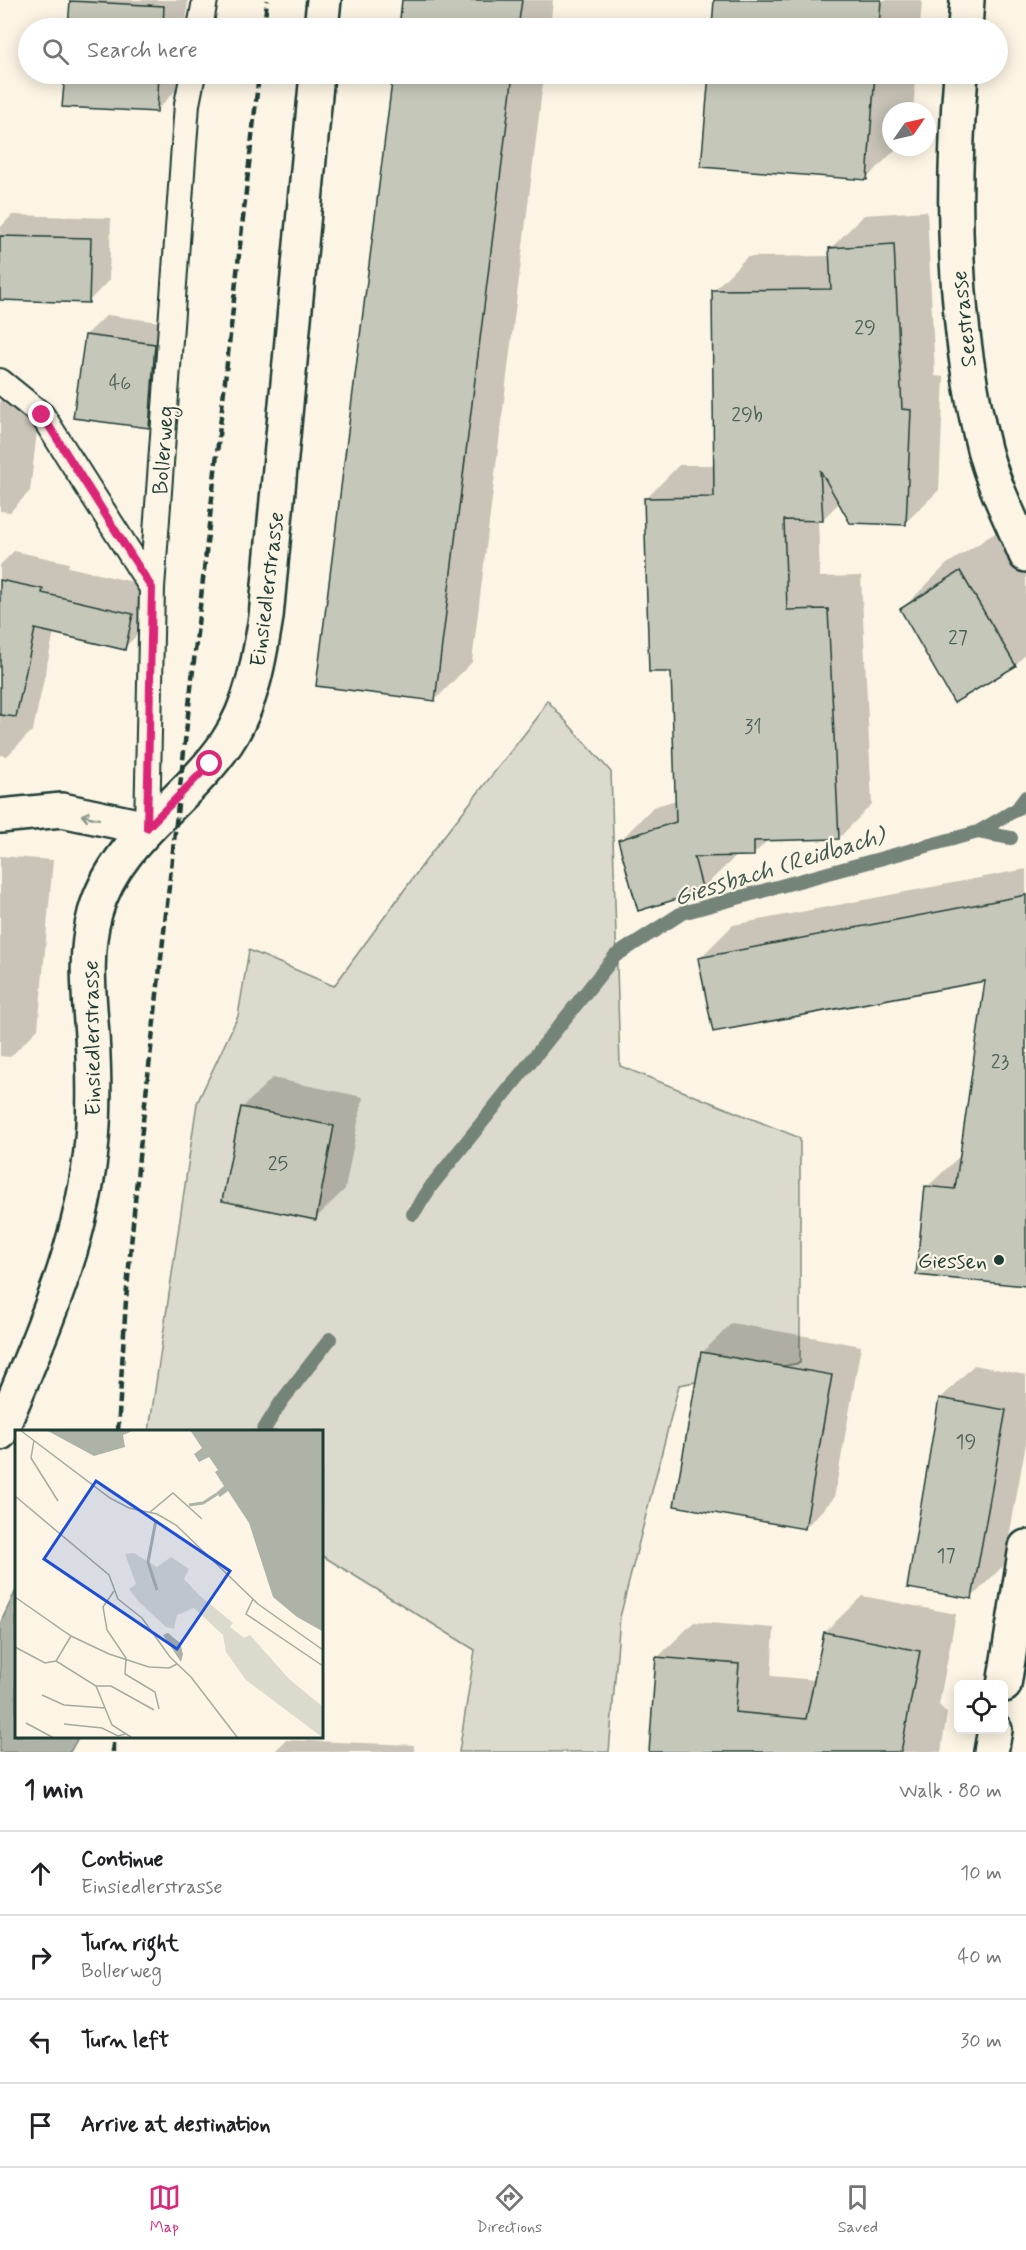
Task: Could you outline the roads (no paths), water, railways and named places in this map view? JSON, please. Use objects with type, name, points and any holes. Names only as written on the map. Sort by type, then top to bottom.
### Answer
[{"type":"main road","points":[[322,18],[324,0]]},
{"type":"main road","points":[[966,18],[967,0]]},
{"type":"main road","name":"Einsiedlerstrasse","points":[[0,1433],[53,1303],[72,1245],[84,1194],[92,1141],[94,1101],[88,972],[95,913],[109,880],[147,828],[210,764],[227,742],[244,710],[255,680],[266,617],[316,84]]},
{"type":"main road","name":"Seestrasse","points":[[961,84],[954,221],[962,342],[984,452],[1026,555]]},
{"type":"main road","points":[[0,816],[62,810],[147,828]]},
{"type":"main road","points":[[1005,1680],[1026,1547]]},
{"type":"main road","points":[[991,1752],[994,1734]]},
{"type":"lane","points":[[202,18],[205,0]]},
{"type":"lane","name":"Bollerweg","points":[[147,828],[152,588],[187,104],[191,84]]},
{"type":"lane","points":[[0,381],[42,415],[152,588]]},
{"type":"waterway","name":"Giessbach (Reidbach)","points":[[413,1214],[432,1185],[615,956],[682,913],[978,832],[1017,809],[1026,797]]},
{"type":"waterway","points":[[978,832],[1011,838]]},
{"type":"waterway","name":"Giessbach (Reidbach)","points":[[264,1430],[281,1402],[330,1339]]},
{"type":"railway","points":[[265,18],[267,0]]},
{"type":"railway","points":[[118,1430],[126,1300],[139,1157],[258,84]]},
{"type":"railway","points":[[113,1737],[113,1752]]},
{"type":"place","name":"Giessen","points":[[999,1260]]}]
